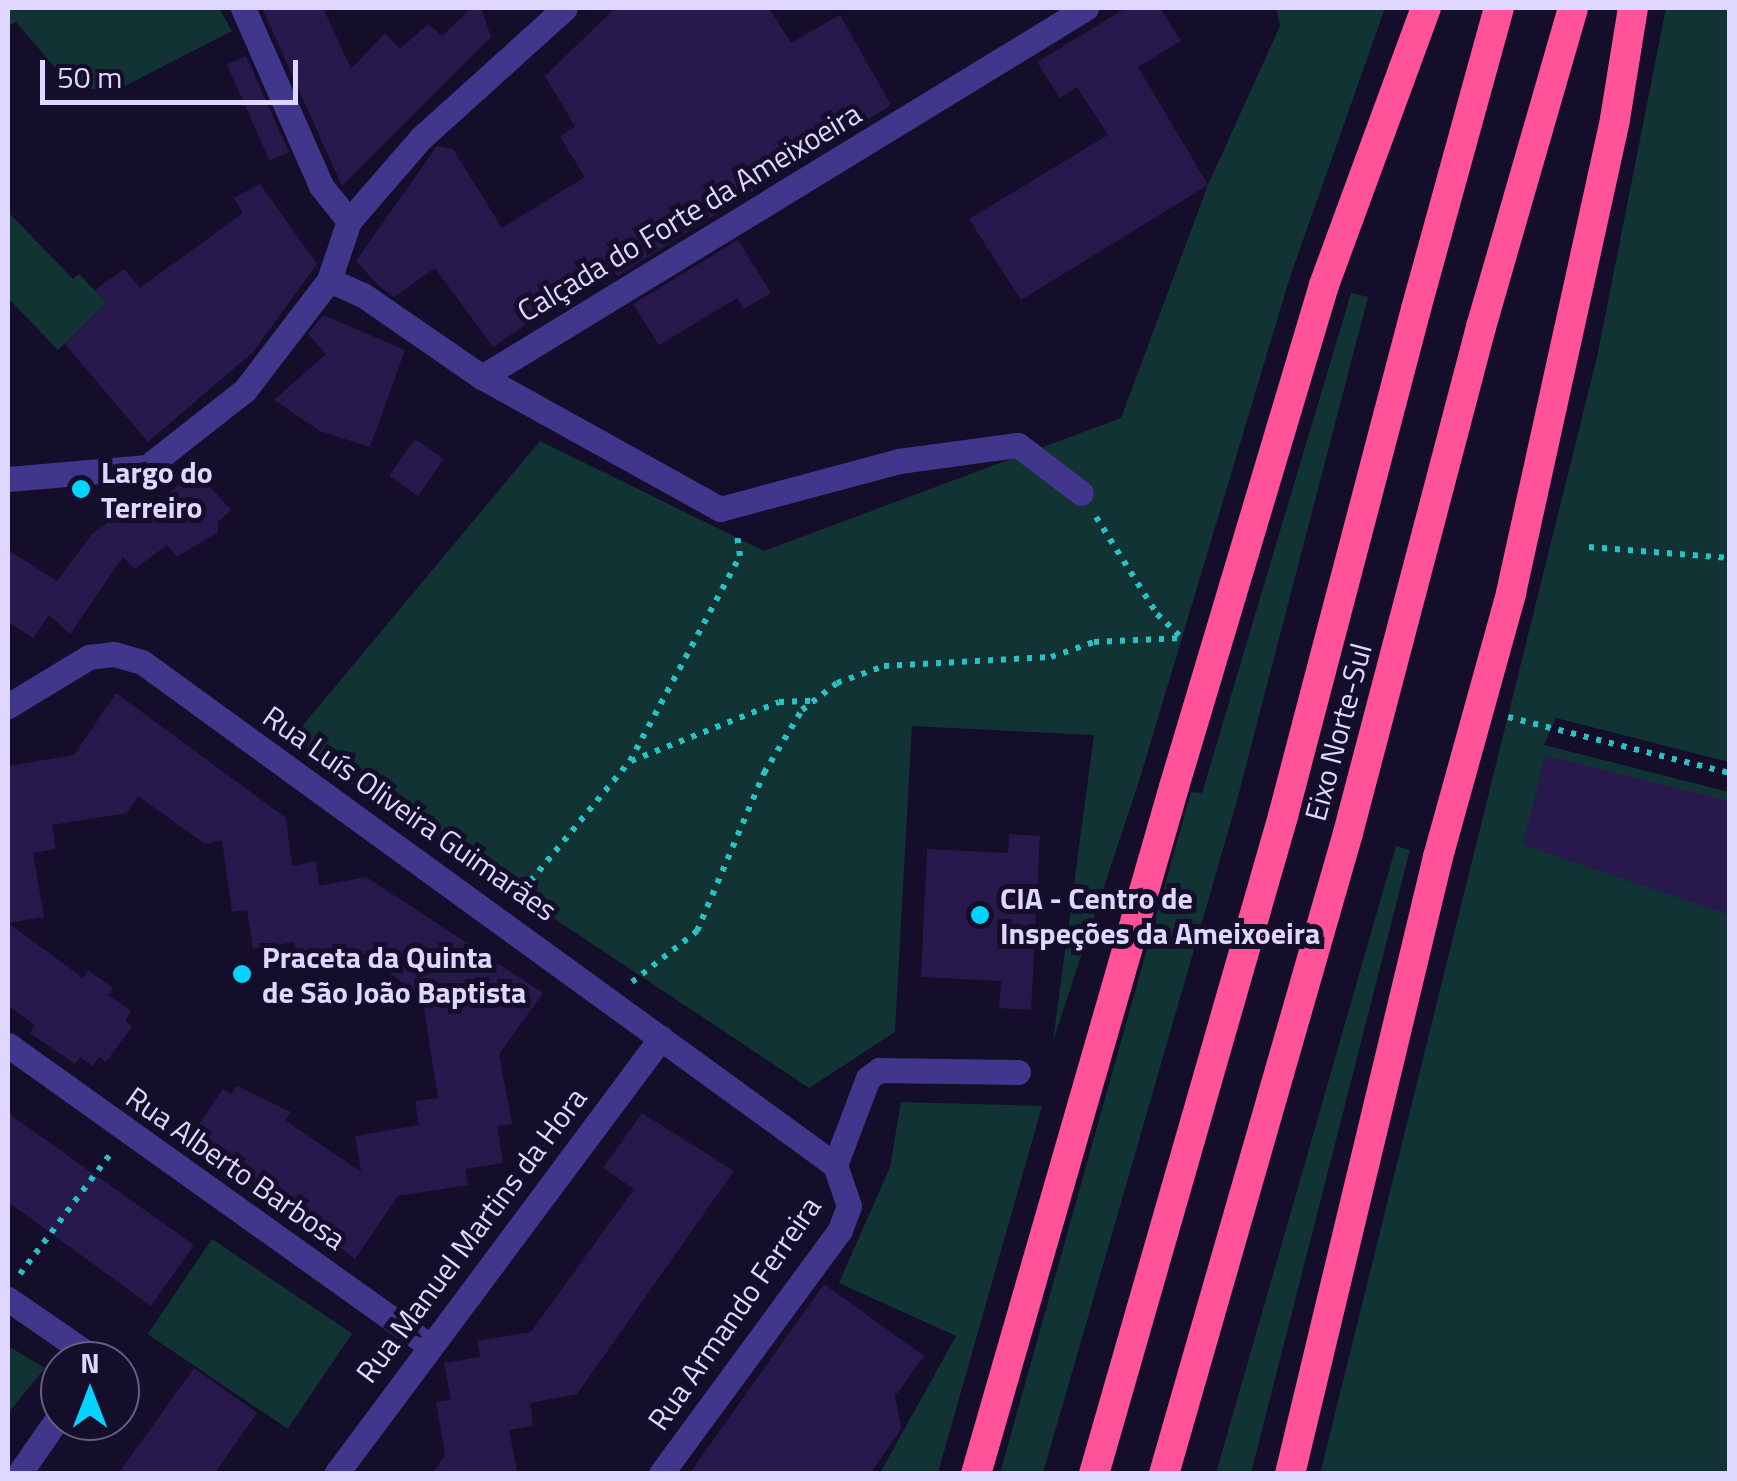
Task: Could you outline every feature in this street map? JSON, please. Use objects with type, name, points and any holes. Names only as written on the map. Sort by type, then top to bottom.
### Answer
[{"type":"highway","points":[[976,1474],[1174,787],[1324,286],[1426,8]]},
{"type":"highway","name":"Eixo Norte-Sul","points":[[1094,1474],[1283,816],[1499,8]]},
{"type":"highway","name":"Eixo Norte-Sul","points":[[1164,1474],[1348,833],[1480,326],[1573,8]]},
{"type":"highway","points":[[1290,1474],[1438,858],[1512,594],[1616,119],[1633,8]]},
{"type":"street","points":[[243,8],[321,186],[349,221]]},
{"type":"street","points":[[8,479],[147,467],[245,390],[329,280],[349,221],[420,138],[565,8]]},
{"type":"street","name":"Calçada do Forte da Ameixoeira","points":[[482,377],[1086,8]]},
{"type":"street","points":[[329,280],[482,377],[720,509],[899,460],[1018,445],[1081,493]]},
{"type":"street","name":"Rua Luís Oliveira Guimarães","points":[[8,706],[64,669],[114,654],[142,662],[500,917],[661,1038]]},
{"type":"street","name":"Rua Armando Ferreira","points":[[661,1038],[835,1166],[849,1206],[840,1230],[661,1474]]},
{"type":"street","name":"Rua Manuel Martins da Hora","points":[[336,1474],[427,1344],[661,1038]]},
{"type":"street","name":"Rua Alberto Barbosa","points":[[8,1045],[427,1344]]},
{"type":"street","points":[[835,1166],[868,1078],[879,1070],[1018,1072]]},
{"type":"street","points":[[8,1300],[68,1341]]},
{"type":"street","points":[[19,1474],[42,1441]]},
{"type":"path","points":[[613,1000],[697,931],[764,773],[813,701],[837,683],[884,666],[1051,657],[1094,642],[1182,638],[1157,614],[1081,493]]},
{"type":"path","points":[[500,917],[630,761],[740,556],[740,539],[720,509]]},
{"type":"path","points":[[1589,547],[1730,558]]},
{"type":"path","points":[[630,761],[779,702],[813,701]]},
{"type":"path","points":[[1508,717],[1730,773]]},
{"type":"path","points":[[8,1291],[128,1130]]},
{"type":"green space","points":[[8,8],[219,8],[232,31],[113,92],[71,86],[16,22],[8,26]]},
{"type":"green space","points":[[1276,8],[1385,8],[1290,277],[1140,778],[1053,1041],[1094,735],[912,726],[895,1032],[809,1088],[289,742],[540,441],[764,551],[1121,418],[1208,185],[1280,26]]},
{"type":"green space","points":[[1666,8],[1729,8],[1729,762],[1556,718],[1544,745],[1729,792],[1729,1473],[1320,1474],[1597,357]]},
{"type":"green space","points":[[8,212],[73,279],[79,274],[107,303],[58,350],[8,298]]},
{"type":"green space","points":[[1351,293],[1368,297],[1236,804],[1043,1473],[1000,1473],[1191,792],[1202,793]]},
{"type":"green space","points":[[1396,846],[1410,850],[1251,1473],[1216,1473]]},
{"type":"green space","points":[[901,1102],[1042,1106],[938,1473],[880,1473],[956,1336],[839,1283],[890,1167]]},
{"type":"green space","points":[[212,1239],[352,1334],[288,1429],[148,1334]]},
{"type":"green space","points":[[8,1346],[40,1365],[40,1374],[8,1413]]},
{"type":"building","points":[[262,8],[323,8],[351,69],[385,33],[400,49],[428,24],[442,36],[471,8],[481,8],[491,37],[342,186]]},
{"type":"building","points":[[615,8],[769,8],[791,43],[840,15],[891,105],[617,276],[611,267],[493,347],[435,268],[394,297],[379,286],[356,261],[437,146],[453,149],[502,228],[585,177],[560,137],[575,126],[545,76]]},
{"type":"building","points":[[1126,8],[1160,8],[1181,41],[1138,67],[1208,185],[1021,300],[969,219],[1108,135],[1077,87],[1060,98],[1037,62]]},
{"type":"building","points":[[246,56],[289,152],[270,160],[227,65]]},
{"type":"building","points":[[260,184],[317,264],[253,352],[148,442],[65,344],[107,303],[95,290],[124,269],[140,288],[243,213],[234,198]]},
{"type":"building","points":[[738,240],[771,293],[744,309],[737,298],[659,345],[633,304]]},
{"type":"building","points":[[323,315],[405,350],[370,447],[320,431],[274,400],[326,354],[308,334]]},
{"type":"building","points":[[415,439],[444,459],[418,496],[389,476]]},
{"type":"building","points":[[195,470],[231,510],[218,522],[218,532],[177,557],[167,545],[135,569],[123,557],[70,634],[49,615],[33,638],[8,622],[8,550],[57,581],[92,534],[122,512],[134,524]]},
{"type":"building","points":[[116,693],[286,818],[292,866],[316,861],[319,886],[366,877],[543,993],[499,1054],[512,1124],[497,1126],[503,1163],[465,1169],[468,1185],[398,1196],[355,1259],[257,1182],[252,1189],[206,1158],[212,1149],[199,1140],[205,1131],[197,1127],[223,1089],[231,1094],[237,1086],[291,1112],[285,1120],[361,1172],[355,1136],[419,1125],[415,1101],[438,1098],[422,996],[353,948],[296,957],[294,942],[253,949],[247,910],[232,912],[222,840],[205,844],[138,796],[127,813],[52,825],[56,849],[33,853],[44,917],[8,923],[8,766],[74,755]]},
{"type":"building","points":[[1545,755],[1730,801],[1730,915],[1523,845]]},
{"type":"building","name":"CIA - Centro de Inspeções da Ameixoeira","points":[[1009,834],[1040,836],[1031,1010],[999,1008],[1001,981],[921,977],[927,849],[1008,853]]},
{"type":"building","points":[[8,923],[83,978],[88,970],[113,988],[108,995],[131,1011],[125,1021],[132,1026],[106,1062],[99,1057],[93,1066],[80,1057],[75,1064],[30,1033],[35,1025],[8,1006]]},
{"type":"building","points":[[8,1113],[194,1245],[151,1306],[8,1202]]},
{"type":"building","points":[[642,1113],[734,1171],[577,1394],[530,1403],[533,1426],[509,1430],[518,1474],[432,1474],[445,1455],[436,1402],[451,1400],[444,1363],[480,1357],[477,1341],[531,1332],[634,1189],[603,1168]]},
{"type":"building","points":[[824,1284],[924,1356],[895,1396],[901,1429],[870,1474],[689,1474]]},
{"type":"building","points":[[194,1368],[257,1413],[214,1474],[118,1474]]},
{"type":"place","name":"Largo do Terreiro","points":[[81,489]]},
{"type":"place","name":"CIA - Centro de Inspeções da Ameixoeira","points":[[980,915]]},
{"type":"place","name":"Praceta da Quinta de São João Baptista","points":[[242,974]]}]
